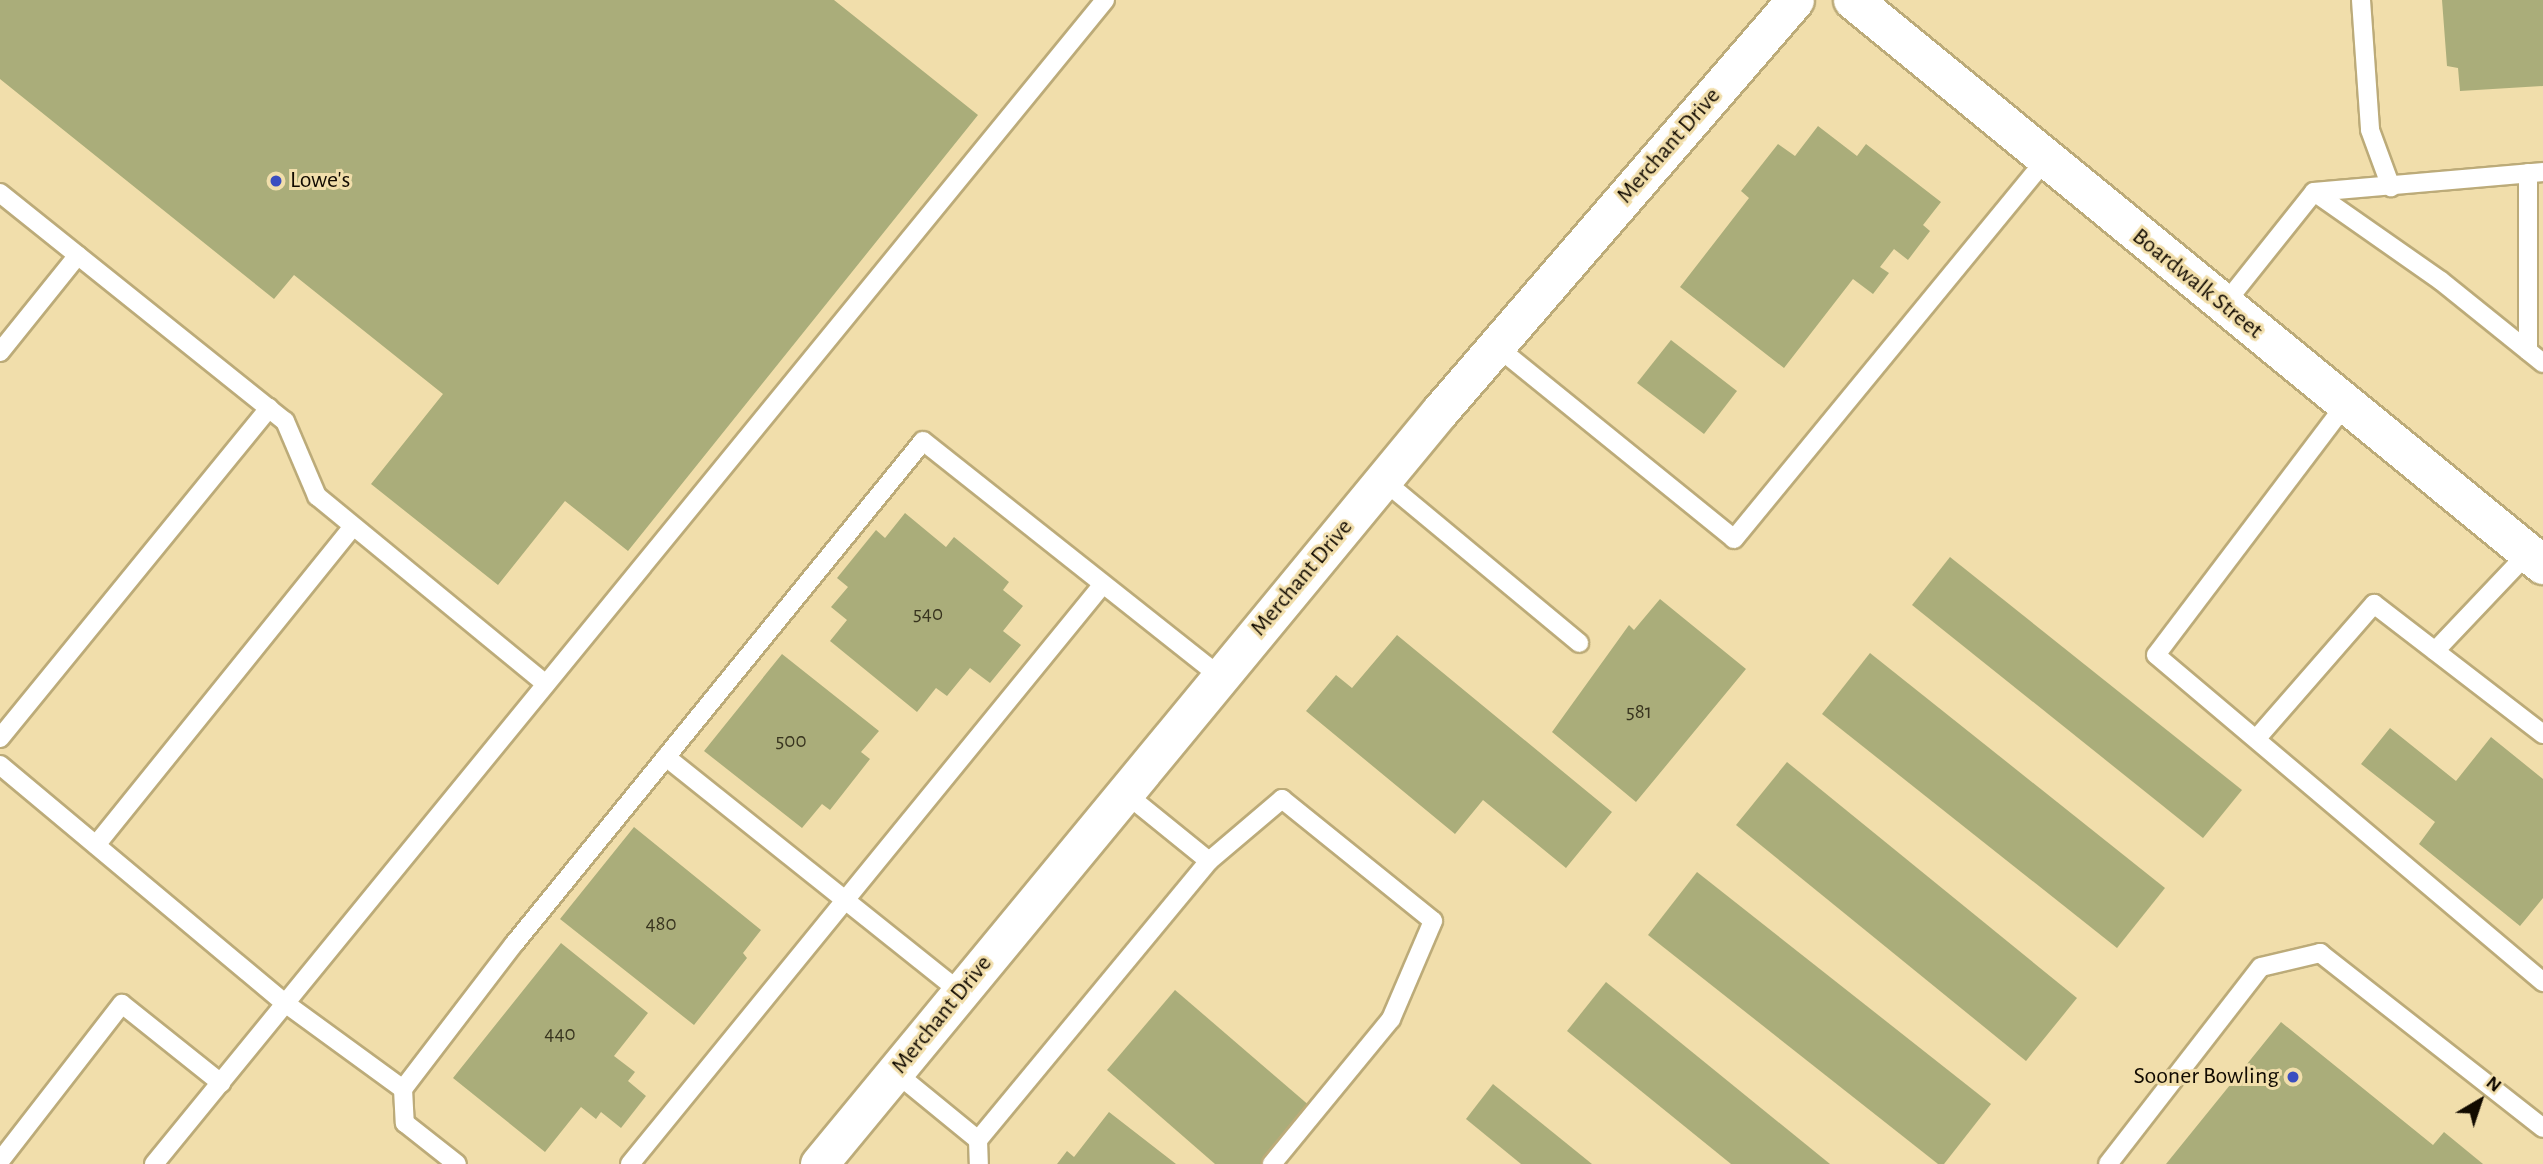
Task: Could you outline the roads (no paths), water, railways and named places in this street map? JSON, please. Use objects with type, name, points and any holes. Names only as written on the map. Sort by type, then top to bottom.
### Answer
[{"type":"street","name":"Merchant Drive","points":[[819,1164],[1382,481],[1795,0]]},
{"type":"street","name":"Boardwalk Street","points":[[1853,0],[2535,560]]},
{"type":"lane","points":[[154,1164],[1105,0]]},
{"type":"lane","points":[[2361,0],[2370,130],[2391,187]]},
{"type":"lane","points":[[1496,346],[1734,539],[2046,159]]},
{"type":"lane","points":[[2223,306],[2314,192],[2536,172],[2528,351]]},
{"type":"lane","points":[[2314,192],[2441,281],[2543,363]]},
{"type":"lane","points":[[0,193],[285,421],[317,496],[546,684]]},
{"type":"lane","points":[[0,352],[78,255]]},
{"type":"lane","points":[[2345,405],[2155,655],[2257,738],[2435,895],[2543,982]]},
{"type":"lane","points":[[0,738],[269,408]]},
{"type":"lane","points":[[457,1164],[405,1123],[403,1089],[513,944],[923,441],[1221,677]]},
{"type":"lane","points":[[1382,481],[1579,643]]},
{"type":"lane","points":[[96,845],[353,527]]},
{"type":"lane","points":[[2435,651],[2535,560]]},
{"type":"lane","points":[[630,1164],[1103,584]]},
{"type":"lane","points":[[2257,738],[2374,604],[2543,734]]},
{"type":"lane","points":[[666,757],[960,992]]},
{"type":"lane","points":[[0,765],[285,1003],[403,1089]]},
{"type":"lane","points":[[1125,793],[1209,861]]},
{"type":"lane","points":[[979,1164],[978,1139],[1209,861],[1282,799],[1433,921],[1391,1019],[1272,1164]]},
{"type":"lane","points":[[2108,1164],[2261,967],[2320,953],[2543,1128]]},
{"type":"lane","points":[[0,1161],[122,1004],[221,1083]]},
{"type":"lane","points":[[895,1072],[978,1139]]},
{"type":"place","name":"Lowe's","points":[[276,181]]},
{"type":"place","name":"Sooner Bowling","points":[[2293,1077]]}]
